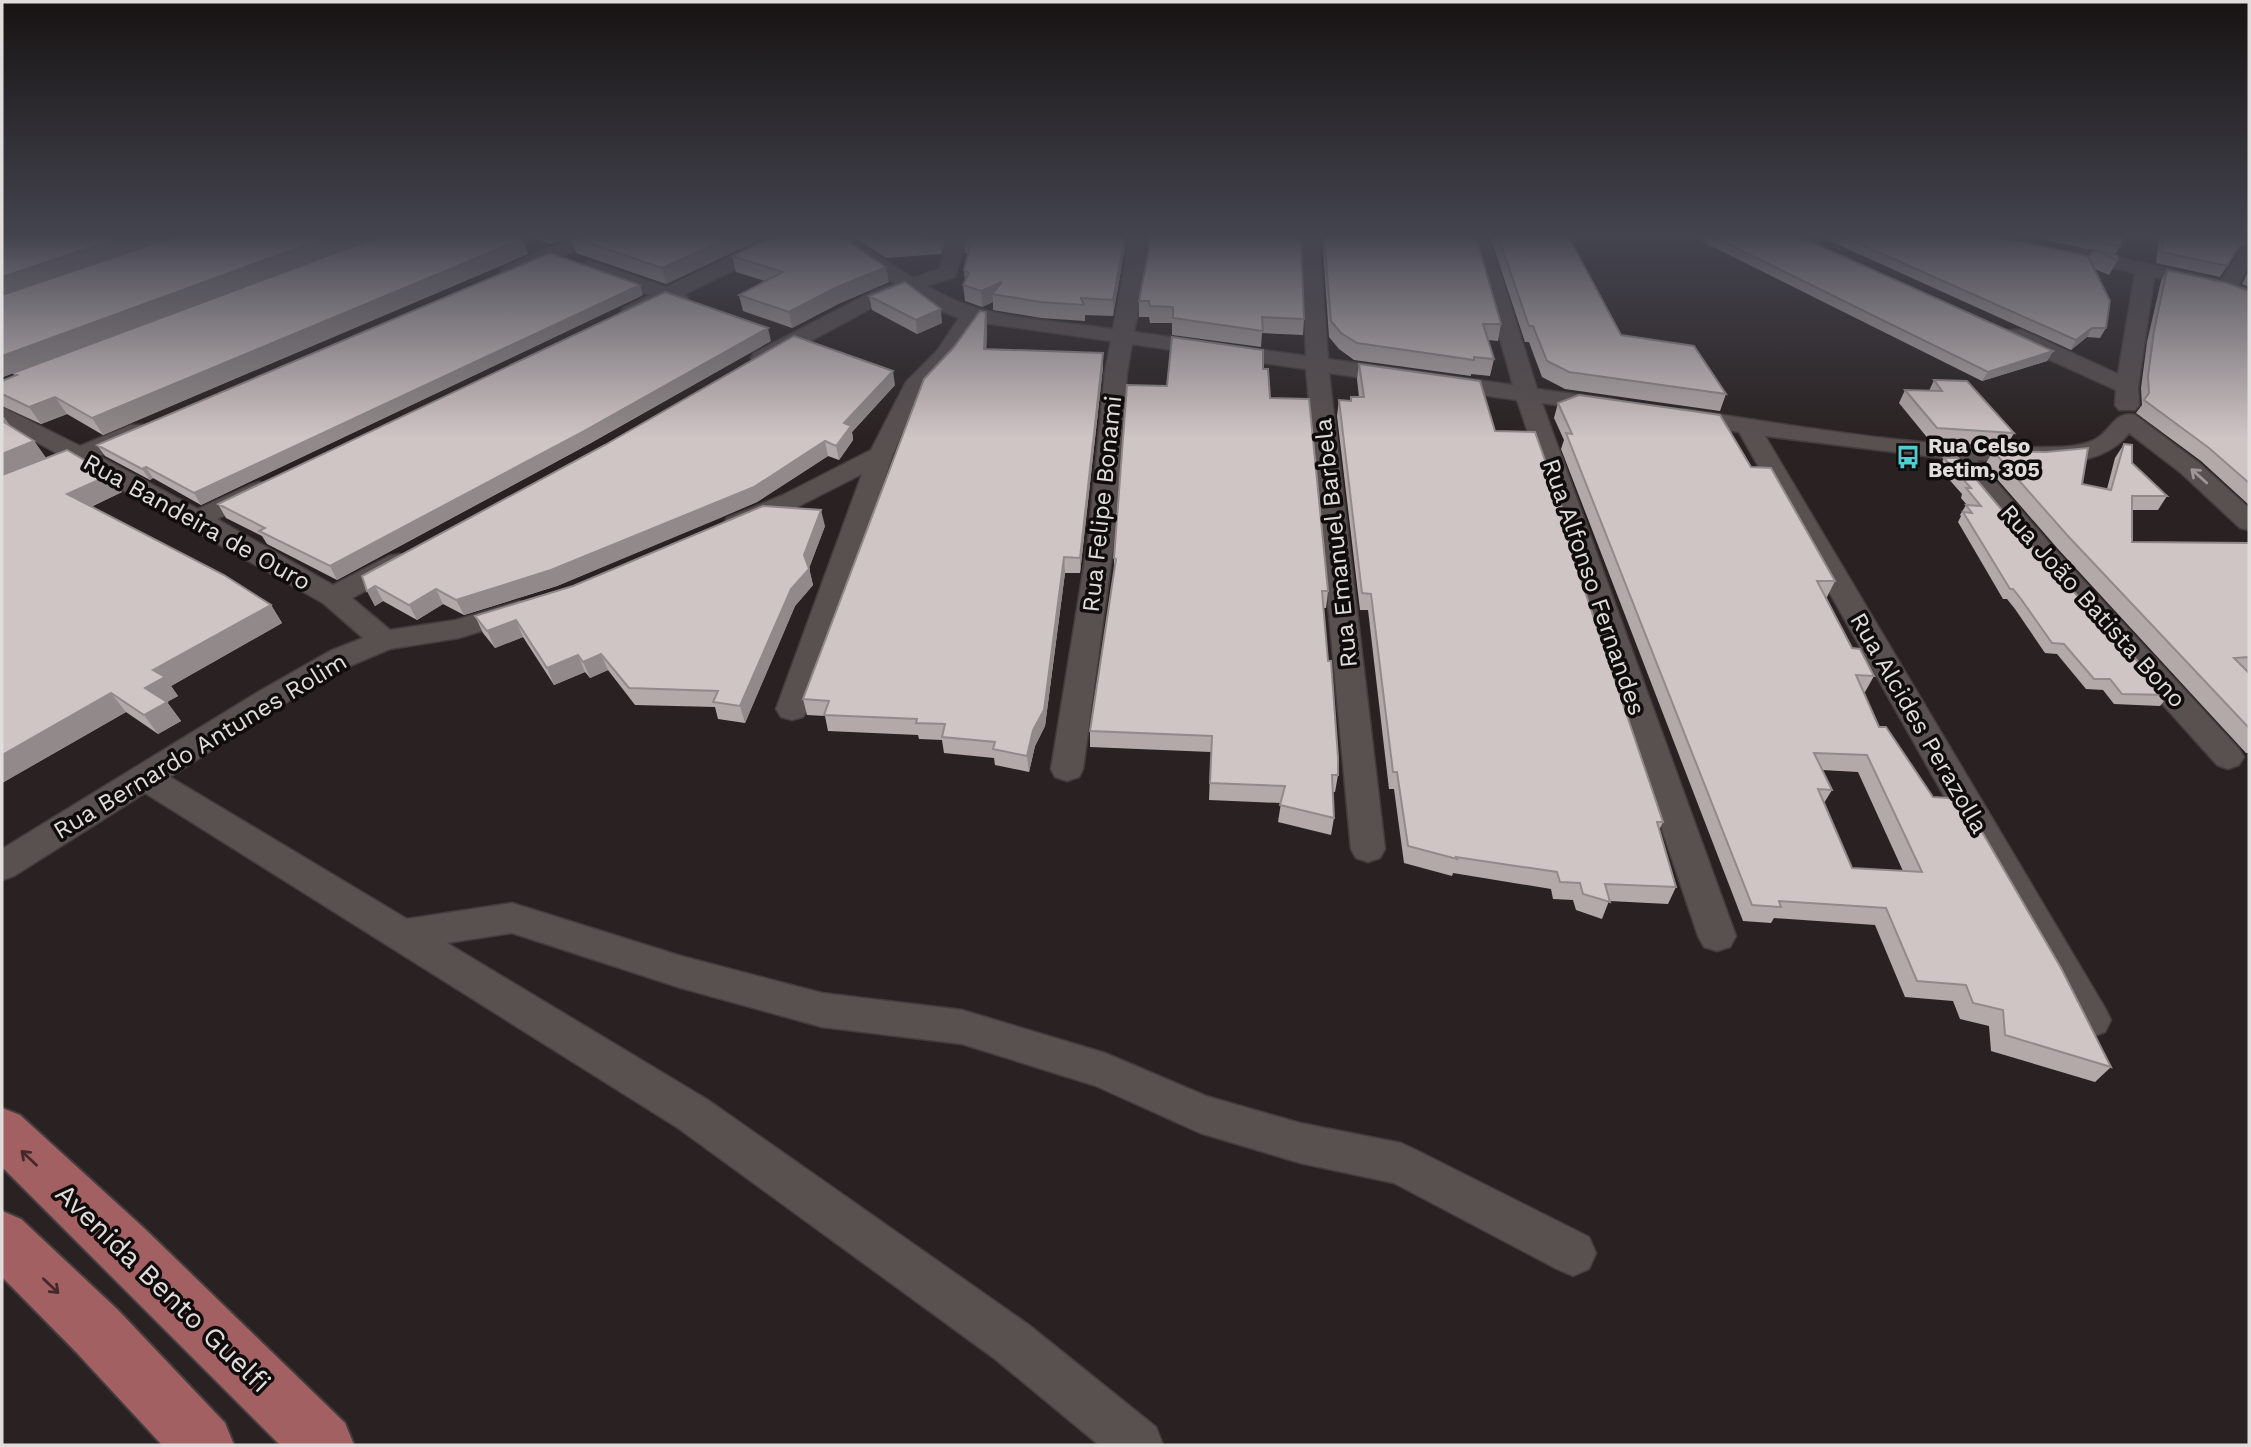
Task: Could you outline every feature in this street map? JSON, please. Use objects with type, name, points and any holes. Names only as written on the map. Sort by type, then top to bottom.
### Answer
[{"type":"main road","name":"Avenida Bento Guelfi","points":[[2,1132],[125,1249],[323,1445]]},
{"type":"main road","points":[[2,1238],[97,1331],[203,1445]]},
{"type":"street","points":[[606,324],[650,304]]},
{"type":"street","points":[[747,367],[795,339],[868,304]]},
{"type":"street","points":[[941,304],[971,315],[1637,410]]},
{"type":"street","name":"Rua Felipe Bonami","points":[[1067,769],[1101,541],[1116,372],[1128,304]]},
{"type":"street","name":"Rua Emanuel Barbela","points":[[1314,304],[1317,365],[1368,849]]},
{"type":"street","name":"Rua Alfonso Fernandes","points":[[1500,304],[1527,394],[1717,936]]},
{"type":"street","points":[[1665,414],[1959,454],[2077,452],[2112,441],[2127,420],[2127,387],[2140,304]]},
{"type":"street","points":[[792,709],[857,518],[897,417],[905,378],[945,355],[971,315]]},
{"type":"street","points":[[2001,329],[2127,387]]},
{"type":"street","points":[[769,330],[819,348]]},
{"type":"street","name":"Rua Bandeira de Ouro","points":[[2,414],[197,519],[333,597],[384,640]]},
{"type":"street","points":[[2127,420],[2190,468],[2249,522]]},
{"type":"street","points":[[2,489],[155,423]]},
{"type":"street","name":"Rua Alcides Perazolla","points":[[1748,425],[2091,1020]]},
{"type":"street","points":[[718,532],[792,500],[881,454]]},
{"type":"street","name":"Rua João Batista Bono","points":[[1959,454],[2046,557],[2228,757]]},
{"type":"street","points":[[197,519],[284,478]]},
{"type":"street","points":[[792,500],[839,505],[857,518]]},
{"type":"street","points":[[333,597],[420,550]]},
{"type":"street","name":"Rua Bernardo Antunes Rolim","points":[[2,866],[314,673],[384,640],[459,629],[543,602]]},
{"type":"street","points":[[145,777],[693,1114],[1012,1342],[1138,1445]]},
{"type":"street","points":[[402,935],[512,918],[681,972],[822,1010],[962,1027],[1105,1071],[1200,1114],[1300,1143],[1401,1164],[1573,1253]]},
{"type":"building","points":[[2,304],[145,304],[2,356]]},
{"type":"building","points":[[200,304],[367,304],[92,418],[55,397],[29,407],[2,394],[2,381],[17,375],[13,373]]},
{"type":"building","points":[[431,304],[600,304],[194,493],[97,445]]},
{"type":"building","points":[[641,304],[698,304],[768,328],[584,431],[330,566],[259,531],[265,528],[218,504]]},
{"type":"building","points":[[764,304],[805,304],[789,312]]},
{"type":"building","points":[[884,304],[934,304],[941,309],[916,320]]},
{"type":"building","points":[[1150,304],[1303,304],[1304,319],[1262,317],[1263,331],[1173,318],[1173,307],[1150,306]]},
{"type":"building","points":[[1330,304],[1495,304],[1501,324],[1483,324],[1494,359],[1474,357],[1474,360],[1357,343],[1341,333],[1331,321]]},
{"type":"building","points":[[1521,304],[1604,304],[1621,335],[1694,346],[1726,394],[1569,372],[1547,361],[1533,326],[1529,326]]},
{"type":"building","points":[[1849,304],[1948,304],[2053,351],[1988,372]]},
{"type":"building","points":[[1994,304],[2110,304],[2106,328],[2092,328],[2076,340]]},
{"type":"building","points":[[2160,304],[2249,304],[2249,483],[2209,448],[2144,400],[2149,393],[2148,376]]},
{"type":"building","points":[[980,311],[986,312],[984,349],[1103,353],[1080,558],[1064,557],[1044,710],[1033,730],[1027,756],[993,749],[995,742],[942,737],[945,724],[916,723],[917,719],[824,715],[829,701],[803,699],[924,379],[954,347]]},
{"type":"building","points":[[794,336],[893,371],[844,423],[851,426],[836,446],[825,441],[754,487],[551,570],[456,600],[436,589],[409,605],[375,586],[367,591],[362,576],[605,445]]},
{"type":"building","points":[[1172,337],[1263,350],[1263,369],[1268,369],[1270,398],[1309,399],[1328,591],[1322,591],[1328,661],[1331,661],[1338,757],[1338,775],[1332,775],[1334,818],[1280,805],[1285,786],[1210,783],[1212,736],[1090,731],[1116,559],[1127,385],[1167,386]]},
{"type":"building","points":[[1359,364],[1480,381],[1495,431],[1535,432],[1574,542],[1569,544],[1663,822],[1657,822],[1676,887],[1605,884],[1610,902],[1583,894],[1580,883],[1560,882],[1557,872],[1456,857],[1457,859],[1408,846],[1397,772],[1393,772],[1371,594],[1362,593],[1339,400],[1351,401],[1351,397],[1364,397]]},
{"type":"building","points":[[1934,380],[1967,381],[2014,433],[1937,428],[1905,390],[1942,391]]},
{"type":"building","points":[[1579,395],[1720,415],[1751,467],[1771,468],[1835,581],[1817,581],[1852,648],[1860,649],[1874,676],[1856,675],[1879,727],[1886,727],[1933,797],[1963,799],[2061,968],[2111,1067],[2005,1035],[2003,1010],[1973,1003],[1966,985],[1917,981],[1886,908],[1779,901],[1781,907],[1752,905],[1566,433],[1572,434],[1558,403]],"holes":[[[1814,753],[1867,755],[1922,872],[1852,868],[1818,789],[1832,790]]]},
{"type":"building","points":[[2,421],[34,441],[2,454]]},
{"type":"building","points":[[2124,444],[2132,445],[2132,463],[2167,496],[2132,496],[2132,542],[2249,543],[2249,657],[2234,658],[2249,673],[2249,728],[2067,535],[1993,451],[2046,452],[2088,448],[2082,484],[2111,490]]},
{"type":"building","points":[[67,450],[110,475],[67,494],[224,575],[271,605],[153,670],[165,677],[145,688],[167,702],[144,715],[111,693],[2,755],[2,475]]},
{"type":"building","points":[[1953,452],[2040,555],[2169,695],[2122,694],[2110,679],[2094,679],[2064,644],[2052,643],[2021,599],[2010,589],[1963,512],[1972,513],[1966,505],[1981,506],[1966,488],[1971,488],[1944,458],[1957,458]]},
{"type":"building","points":[[763,506],[821,510],[804,555],[809,569],[791,589],[740,706],[713,702],[718,691],[629,688],[601,654],[583,662],[578,655],[547,668],[516,620],[487,631],[475,616],[573,586]]},
{"type":"place","name":"Rua Celso Betim, 305","points":[[1908,457]]}]
